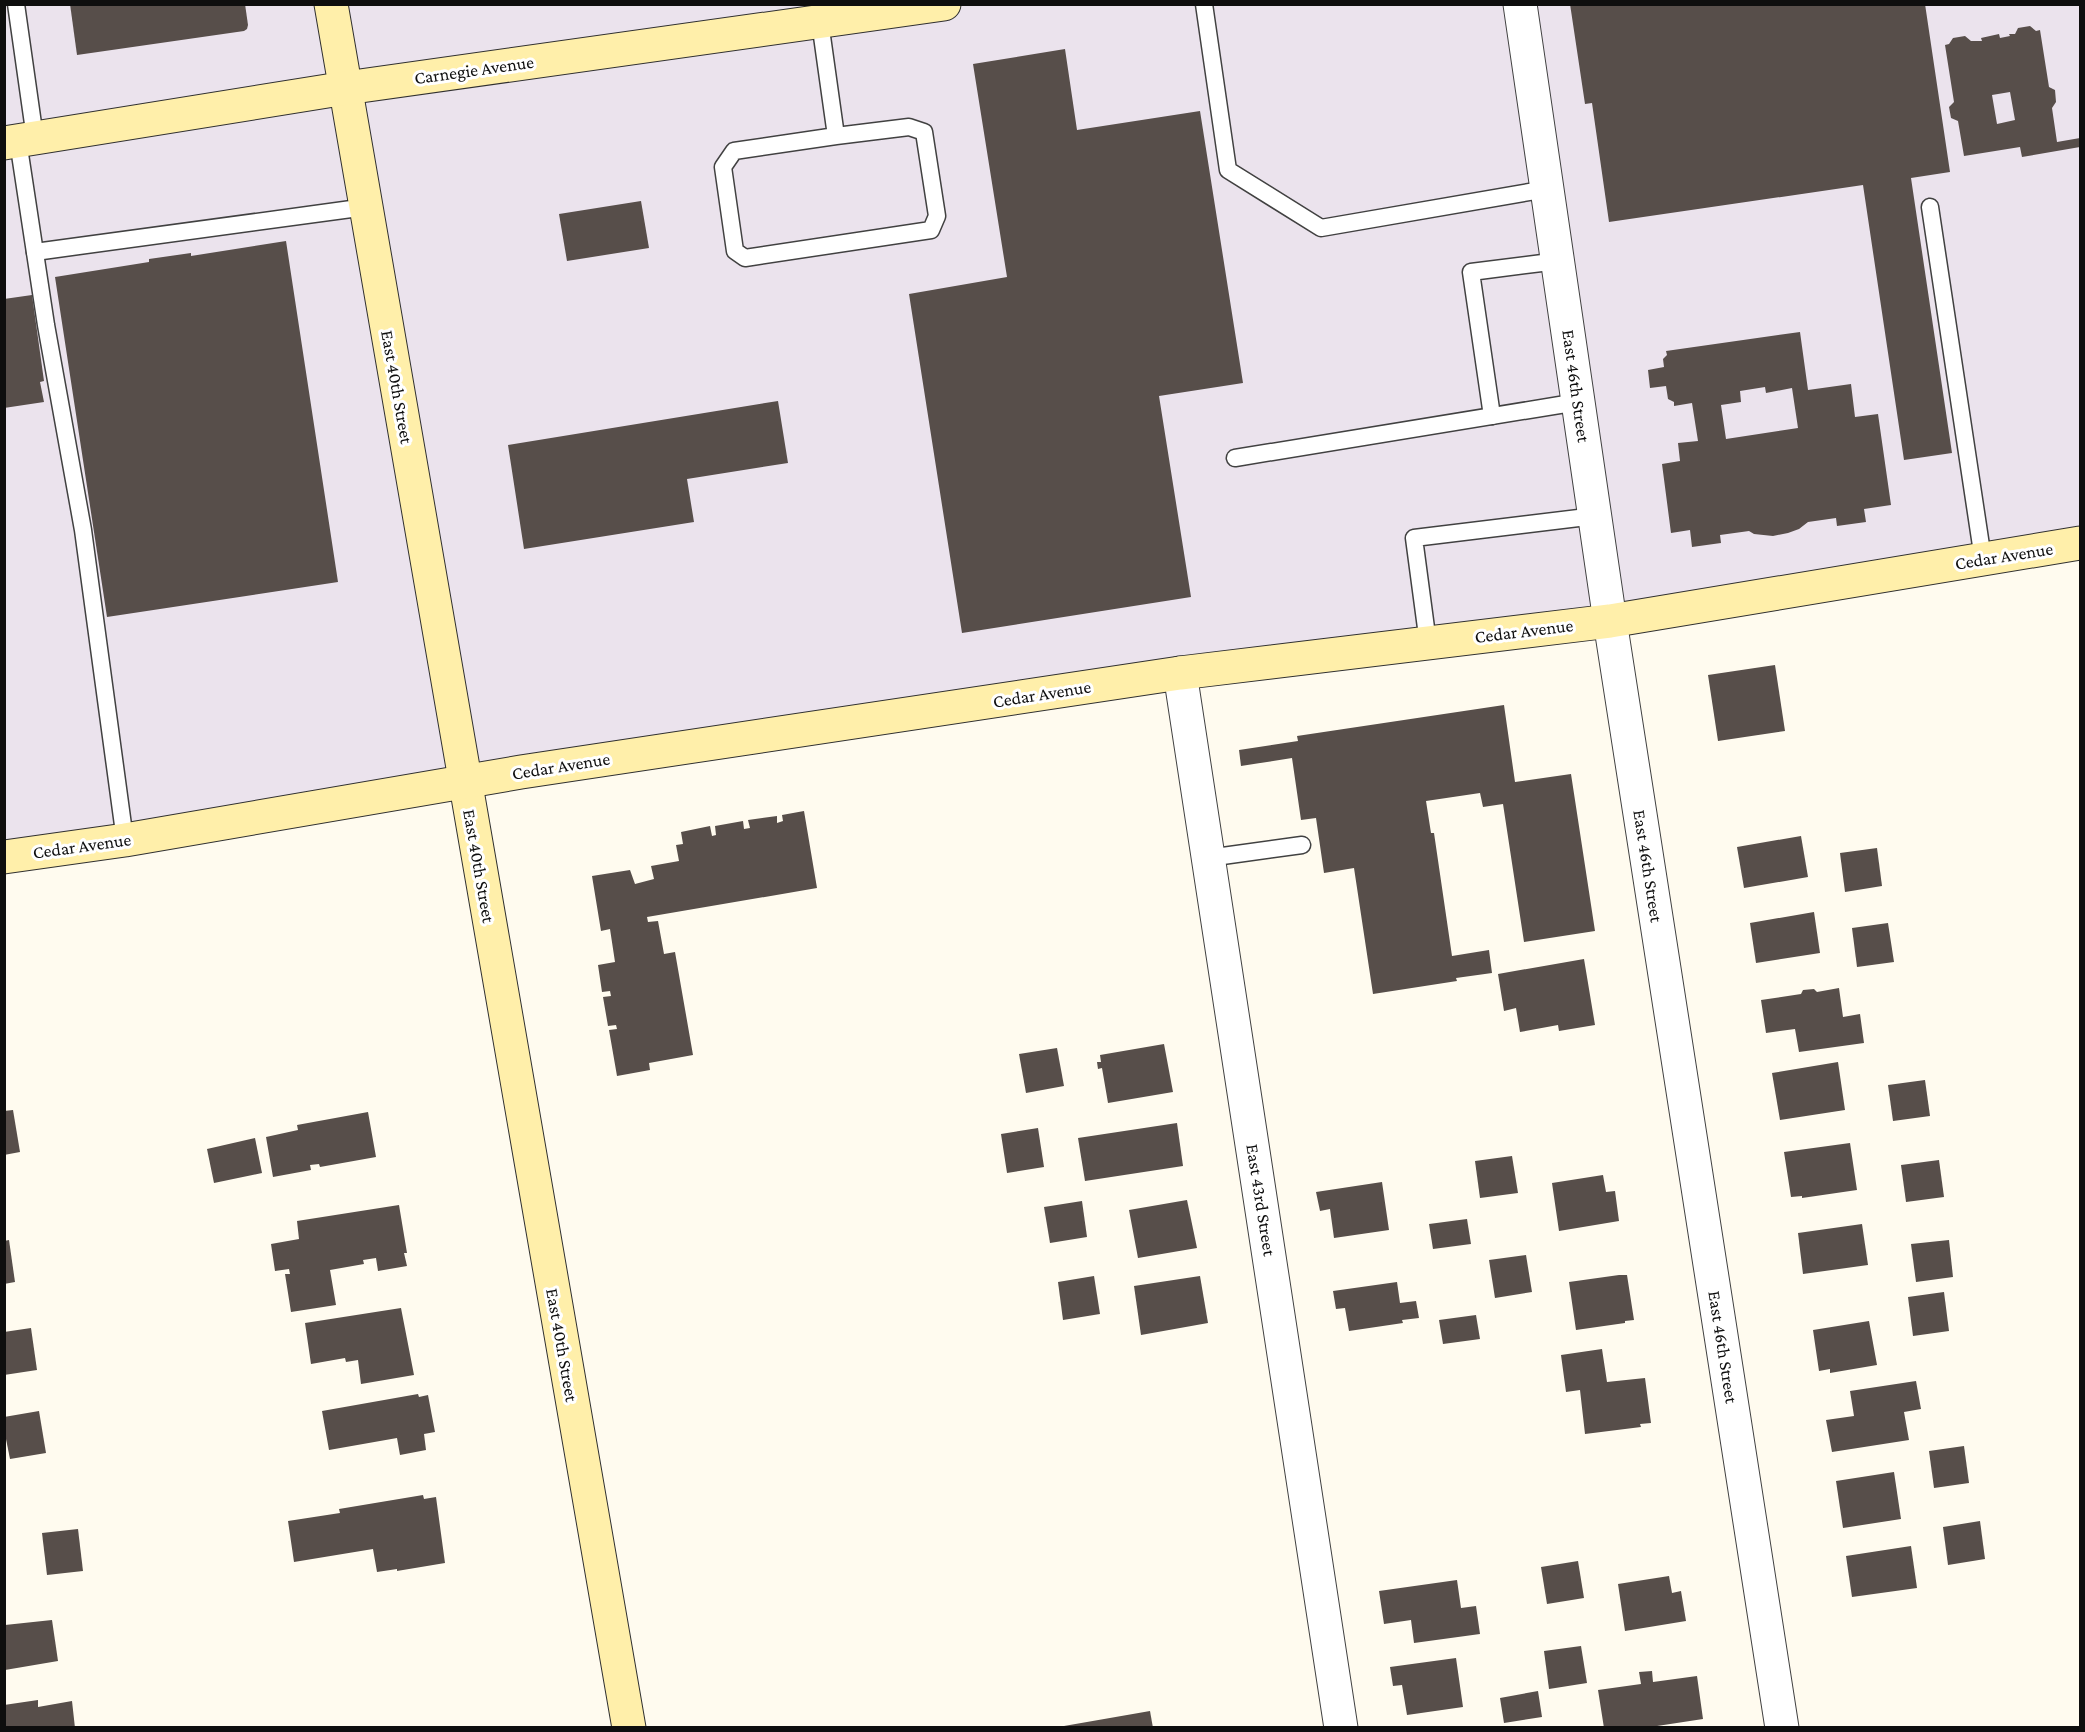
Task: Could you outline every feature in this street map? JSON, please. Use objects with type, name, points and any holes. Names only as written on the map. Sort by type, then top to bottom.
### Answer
[{"type":"street","name":"East 40th Street","points":[[331,4],[629,1728]]},
{"type":"street","name":"Carnegie Avenue","points":[[19,140],[346,88],[944,4]]},
{"type":"street","name":"East 46th Street","points":[[1520,4],[1594,516],[1782,1728]]},
{"type":"street","name":"Cedar Avenue","points":[[4,857],[125,840],[465,780],[1180,673],[1610,621],[2080,543]]},
{"type":"street","name":"East 43rd Street","points":[[1180,673],[1341,1728]]},
{"type":"lane","points":[[16,4],[19,140],[48,336],[83,530],[125,840]]},
{"type":"lane","points":[[1204,4],[1228,170],[1321,228],[1547,189]]},
{"type":"lane","points":[[820,22],[836,136]]},
{"type":"lane","points":[[909,127],[924,132],[937,216],[931,230],[745,258],[735,251],[723,167],[734,151],[836,136],[909,127]]},
{"type":"lane","points":[[35,252],[366,207]]},
{"type":"lane","points":[[1930,207],[1983,559]]},
{"type":"lane","points":[[1492,416],[1471,272],[1558,261]]},
{"type":"lane","points":[[1235,458],[1578,402]]},
{"type":"lane","points":[[1428,643],[1414,538],[1594,516]]},
{"type":"lane","points":[[1208,858],[1302,845]]},
{"type":"shaded area","points":[[4,5],[2080,5],[2080,543],[5,857]]},
{"type":"building","points":[[70,4],[245,4],[248,25],[244,31],[77,55]]},
{"type":"building","points":[[1570,4],[1925,4],[1950,172],[1911,178],[1952,453],[1904,460],[1863,185],[1609,222],[1592,103],[1585,104]]},
{"type":"building","points":[[2030,26],[2036,31],[2040,30],[2049,87],[2055,90],[2056,102],[2052,108],[2057,142],[2080,138],[2080,147],[2022,157],[2020,147],[1964,156],[1958,121],[1951,118],[1949,107],[1954,102],[1945,45],[1949,44],[1953,38],[1965,36],[1971,41],[1982,41],[1981,38],[1999,34],[2000,38],[2010,36],[2009,34],[2015,34],[2018,28]],"holes":[[[2010,92],[2015,120],[1997,124],[1992,95]]]},
{"type":"building","points":[[1065,49],[1077,130],[1200,111],[1243,383],[1159,396],[1191,597],[962,633],[909,294],[1007,277],[973,64]]},
{"type":"building","points":[[641,201],[649,248],[567,261],[559,214]]},
{"type":"building","points":[[286,241],[338,582],[107,617],[55,277],[149,262],[149,259],[191,253],[191,256]]},
{"type":"building","points":[[32,295],[44,381],[40,382],[44,402],[4,408],[4,299]]},
{"type":"building","points":[[1800,332],[1808,390],[1851,384],[1855,417],[1878,414],[1891,505],[1864,509],[1866,522],[1837,526],[1836,518],[1808,522],[1788,533],[1773,536],[1754,534],[1749,531],[1720,535],[1721,543],[1692,547],[1690,530],[1671,533],[1662,464],[1680,461],[1678,443],[1698,441],[1692,403],[1674,406],[1674,402],[1668,399],[1666,386],[1650,388],[1648,370],[1664,367],[1663,359],[1667,355],[1666,351]],"holes":[[[1765,387],[1766,393],[1792,388],[1798,428],[1726,439],[1721,405],[1741,402],[1740,391]]]},
{"type":"building","points":[[778,401],[788,463],[687,479],[694,522],[524,549],[508,445]]},
{"type":"building","points":[[1775,665],[1785,731],[1718,741],[1708,675]]},
{"type":"building","points":[[1504,705],[1515,782],[1571,774],[1595,931],[1524,942],[1503,804],[1483,807],[1480,793],[1426,801],[1431,833],[1434,833],[1452,956],[1489,950],[1492,973],[1373,994],[1354,868],[1324,873],[1316,818],[1301,820],[1292,758],[1241,766],[1239,750],[1298,741],[1297,736]]},
{"type":"building","points":[[804,811],[817,888],[647,917],[648,922],[658,921],[664,954],[675,952],[693,1055],[649,1063],[650,1070],[617,1076],[609,1030],[617,1029],[616,1025],[608,1026],[603,997],[611,996],[610,991],[602,992],[598,965],[615,962],[610,929],[601,931],[592,876],[630,870],[635,884],[654,879],[651,866],[679,861],[676,845],[683,844],[681,832],[710,826],[712,836],[716,835],[715,826],[743,821],[744,829],[750,828],[748,820],[777,816],[777,823],[783,821],[782,815]]},
{"type":"building","points":[[1801,836],[1808,877],[1744,888],[1737,847]]},
{"type":"building","points":[[1877,848],[1882,886],[1845,892],[1840,853]]},
{"type":"building","points":[[1814,912],[1820,953],[1756,963],[1750,923]]},
{"type":"building","points":[[1888,923],[1894,962],[1857,967],[1852,928]]},
{"type":"building","points":[[1584,959],[1595,1025],[1559,1031],[1558,1025],[1520,1032],[1516,1008],[1504,1011],[1498,974]]},
{"type":"building","points":[[1839,988],[1843,1017],[1860,1014],[1864,1043],[1799,1052],[1795,1029],[1766,1033],[1761,1000],[1801,994],[1803,990],[1814,989],[1817,992]]},
{"type":"building","points":[[1164,1044],[1173,1092],[1108,1103],[1102,1068],[1098,1069],[1097,1062],[1101,1062],[1100,1055]]},
{"type":"building","points":[[1057,1048],[1064,1086],[1026,1093],[1019,1054]]},
{"type":"building","points":[[1838,1062],[1845,1110],[1780,1120],[1772,1073]]},
{"type":"building","points":[[1925,1080],[1930,1116],[1893,1121],[1888,1085]]},
{"type":"building","points":[[13,1110],[20,1152],[4,1155],[4,1111]]},
{"type":"building","points":[[368,1112],[376,1157],[320,1167],[319,1164],[310,1165],[311,1170],[273,1177],[266,1137],[298,1130],[297,1125]]},
{"type":"building","points":[[1177,1123],[1183,1166],[1085,1181],[1078,1138]]},
{"type":"building","points":[[1038,1128],[1044,1167],[1007,1173],[1001,1134]]},
{"type":"building","points":[[255,1138],[262,1173],[214,1183],[207,1149]]},
{"type":"building","points":[[1850,1143],[1857,1190],[1802,1198],[1802,1196],[1791,1197],[1784,1152]]},
{"type":"building","points":[[1512,1156],[1518,1193],[1480,1198],[1475,1161]]},
{"type":"building","points":[[1939,1160],[1944,1197],[1906,1202],[1901,1165]]},
{"type":"building","points":[[1603,1175],[1606,1192],[1615,1191],[1619,1221],[1559,1231],[1552,1183]]},
{"type":"building","points":[[1382,1182],[1389,1230],[1334,1238],[1330,1209],[1320,1211],[1316,1192]]},
{"type":"building","points":[[1187,1200],[1197,1248],[1138,1258],[1129,1210]]},
{"type":"building","points":[[1082,1201],[1087,1237],[1050,1243],[1044,1207]]},
{"type":"building","points":[[399,1205],[407,1266],[378,1271],[376,1258],[363,1260],[364,1264],[330,1270],[336,1305],[291,1312],[285,1274],[290,1274],[289,1269],[275,1271],[271,1244],[299,1239],[297,1221]]},
{"type":"building","points":[[1467,1219],[1471,1244],[1433,1249],[1429,1224]]},
{"type":"building","points":[[1862,1224],[1868,1265],[1803,1274],[1798,1233]]},
{"type":"building","points":[[9,1240],[15,1282],[4,1284],[4,1241]]},
{"type":"building","points":[[1949,1240],[1953,1277],[1916,1282],[1911,1244]]},
{"type":"building","points":[[1526,1255],[1532,1292],[1495,1298],[1489,1260]]},
{"type":"building","points":[[1627,1275],[1634,1320],[1576,1330],[1569,1282]]},
{"type":"building","points":[[1094,1276],[1100,1314],[1063,1320],[1058,1282]]},
{"type":"building","points":[[1200,1276],[1208,1323],[1141,1335],[1134,1286]]},
{"type":"building","points":[[1397,1282],[1400,1303],[1416,1301],[1419,1318],[1402,1320],[1403,1323],[1349,1331],[1345,1308],[1336,1309],[1333,1291]]},
{"type":"building","points":[[1944,1292],[1949,1331],[1913,1336],[1908,1297]]},
{"type":"building","points":[[401,1308],[414,1375],[361,1384],[358,1360],[346,1362],[345,1358],[311,1364],[305,1323]]},
{"type":"building","points":[[1476,1315],[1480,1339],[1443,1344],[1439,1320]]},
{"type":"building","points":[[1869,1321],[1877,1365],[1830,1373],[1830,1369],[1819,1371],[1813,1330]]},
{"type":"building","points":[[31,1328],[37,1370],[4,1375],[4,1332]]},
{"type":"building","points":[[1602,1349],[1607,1382],[1645,1378],[1651,1423],[1640,1424],[1641,1427],[1585,1434],[1580,1390],[1566,1392],[1561,1355]]},
{"type":"building","points":[[1916,1381],[1921,1409],[1904,1412],[1909,1440],[1832,1452],[1826,1420],[1854,1416],[1850,1391]]},
{"type":"building","points":[[418,1394],[419,1397],[428,1395],[435,1432],[424,1434],[426,1450],[400,1455],[397,1438],[329,1450],[322,1411]]},
{"type":"building","points":[[39,1411],[46,1453],[10,1459],[4,1417]]},
{"type":"building","points":[[1964,1446],[1969,1483],[1934,1488],[1929,1451]]},
{"type":"building","points":[[1894,1472],[1901,1519],[1843,1528],[1836,1481]]},
{"type":"building","points":[[423,1495],[424,1499],[436,1497],[445,1563],[377,1572],[373,1549],[294,1562],[288,1521],[340,1513],[339,1509]]},
{"type":"building","points":[[1980,1521],[1985,1559],[1948,1565],[1943,1527]]},
{"type":"building","points":[[78,1529],[83,1571],[47,1575],[42,1533]]},
{"type":"building","points":[[1911,1546],[1917,1588],[1852,1597],[1846,1556]]},
{"type":"building","points":[[1578,1561],[1584,1598],[1547,1604],[1541,1567]]},
{"type":"building","points":[[1669,1576],[1672,1593],[1681,1591],[1686,1621],[1625,1631],[1618,1584]]},
{"type":"building","points":[[1457,1580],[1461,1608],[1476,1606],[1480,1634],[1414,1643],[1411,1620],[1384,1624],[1379,1591]]},
{"type":"building","points":[[52,1620],[58,1661],[5,1670],[5,1625]]},
{"type":"building","points":[[1581,1646],[1587,1683],[1549,1689],[1544,1651]]},
{"type":"building","points":[[1456,1658],[1463,1707],[1407,1715],[1402,1685],[1393,1686],[1390,1667]]},
{"type":"building","points":[[1652,1671],[1653,1682],[1697,1676],[1703,1719],[1644,1728],[1604,1728],[1598,1690],[1641,1684],[1639,1672]]},
{"type":"building","points":[[1538,1691],[1542,1717],[1504,1723],[1500,1698]]},
{"type":"building","points":[[38,1700],[38,1707],[72,1701],[75,1728],[4,1728],[4,1705]]},
{"type":"building","points":[[1150,1711],[1153,1728],[1064,1728],[1064,1726]]}]
